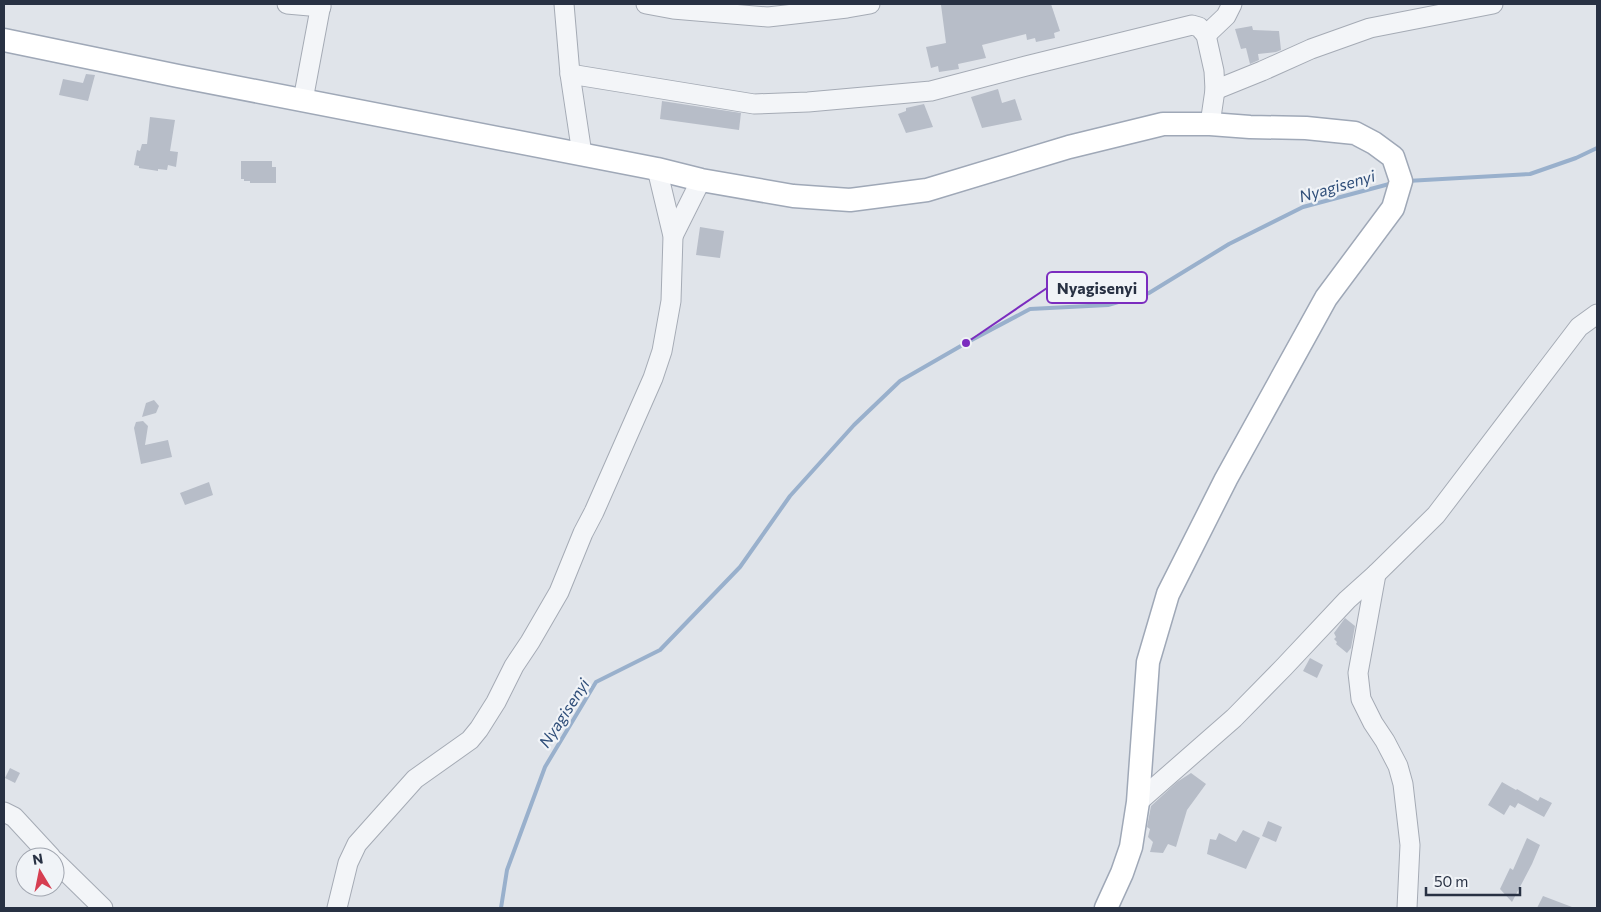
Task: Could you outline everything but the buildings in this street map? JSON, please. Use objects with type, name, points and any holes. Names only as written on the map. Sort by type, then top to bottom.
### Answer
[{"type":"main road","points":[[4,40],[658,168],[701,180],[793,196],[850,200],[927,190],[1069,147],[1163,124],[1306,128],[1355,133],[1374,143],[1393,157],[1401,181],[1393,208],[1326,298],[1226,479],[1168,594],[1148,662],[1138,802],[1131,847],[1122,873],[1106,908]]},
{"type":"street","points":[[287,4],[321,5],[303,100]]},
{"type":"street","points":[[564,4],[570,74],[582,154]]},
{"type":"street","points":[[646,4],[768,17],[870,4]]},
{"type":"street","points":[[1206,35],[1226,16],[1232,4]]},
{"type":"street","points":[[1215,90],[1262,72],[1311,49],[1370,28],[1493,4]]},
{"type":"street","points":[[570,74],[754,104],[808,102],[931,91],[1192,25],[1199,27],[1206,35],[1214,71],[1215,90],[1210,124]]},
{"type":"street","points":[[337,908],[348,863],[357,844],[415,779],[470,740],[496,702],[514,666],[559,592],[583,533],[653,378],[662,350],[671,301],[673,236],[658,168]]},
{"type":"street","points":[[673,236],[701,180]]},
{"type":"street","points":[[1138,802],[1234,718],[1347,600],[1436,515],[1579,327],[1597,314]]},
{"type":"street","points":[[1376,574],[1358,673],[1361,699],[1398,766],[1403,784],[1410,845],[1408,908]]},
{"type":"street","points":[[4,812],[14,817],[42,847]]},
{"type":"street","points":[[65,871],[103,908]]},
{"type":"waterway","name":"Nyagisenyi","points":[[1407,181],[1530,174],[1576,158],[1597,148]]},
{"type":"waterway","name":"Nyagisenyi","points":[[501,908],[507,870],[545,767],[596,682],[660,650],[740,567],[790,496],[854,425],[900,381],[1030,309],[1108,305],[1149,293],[1229,244],[1303,207],[1393,183]]},
{"type":"place","name":"Nyagisenyi","points":[[966,343]]}]
